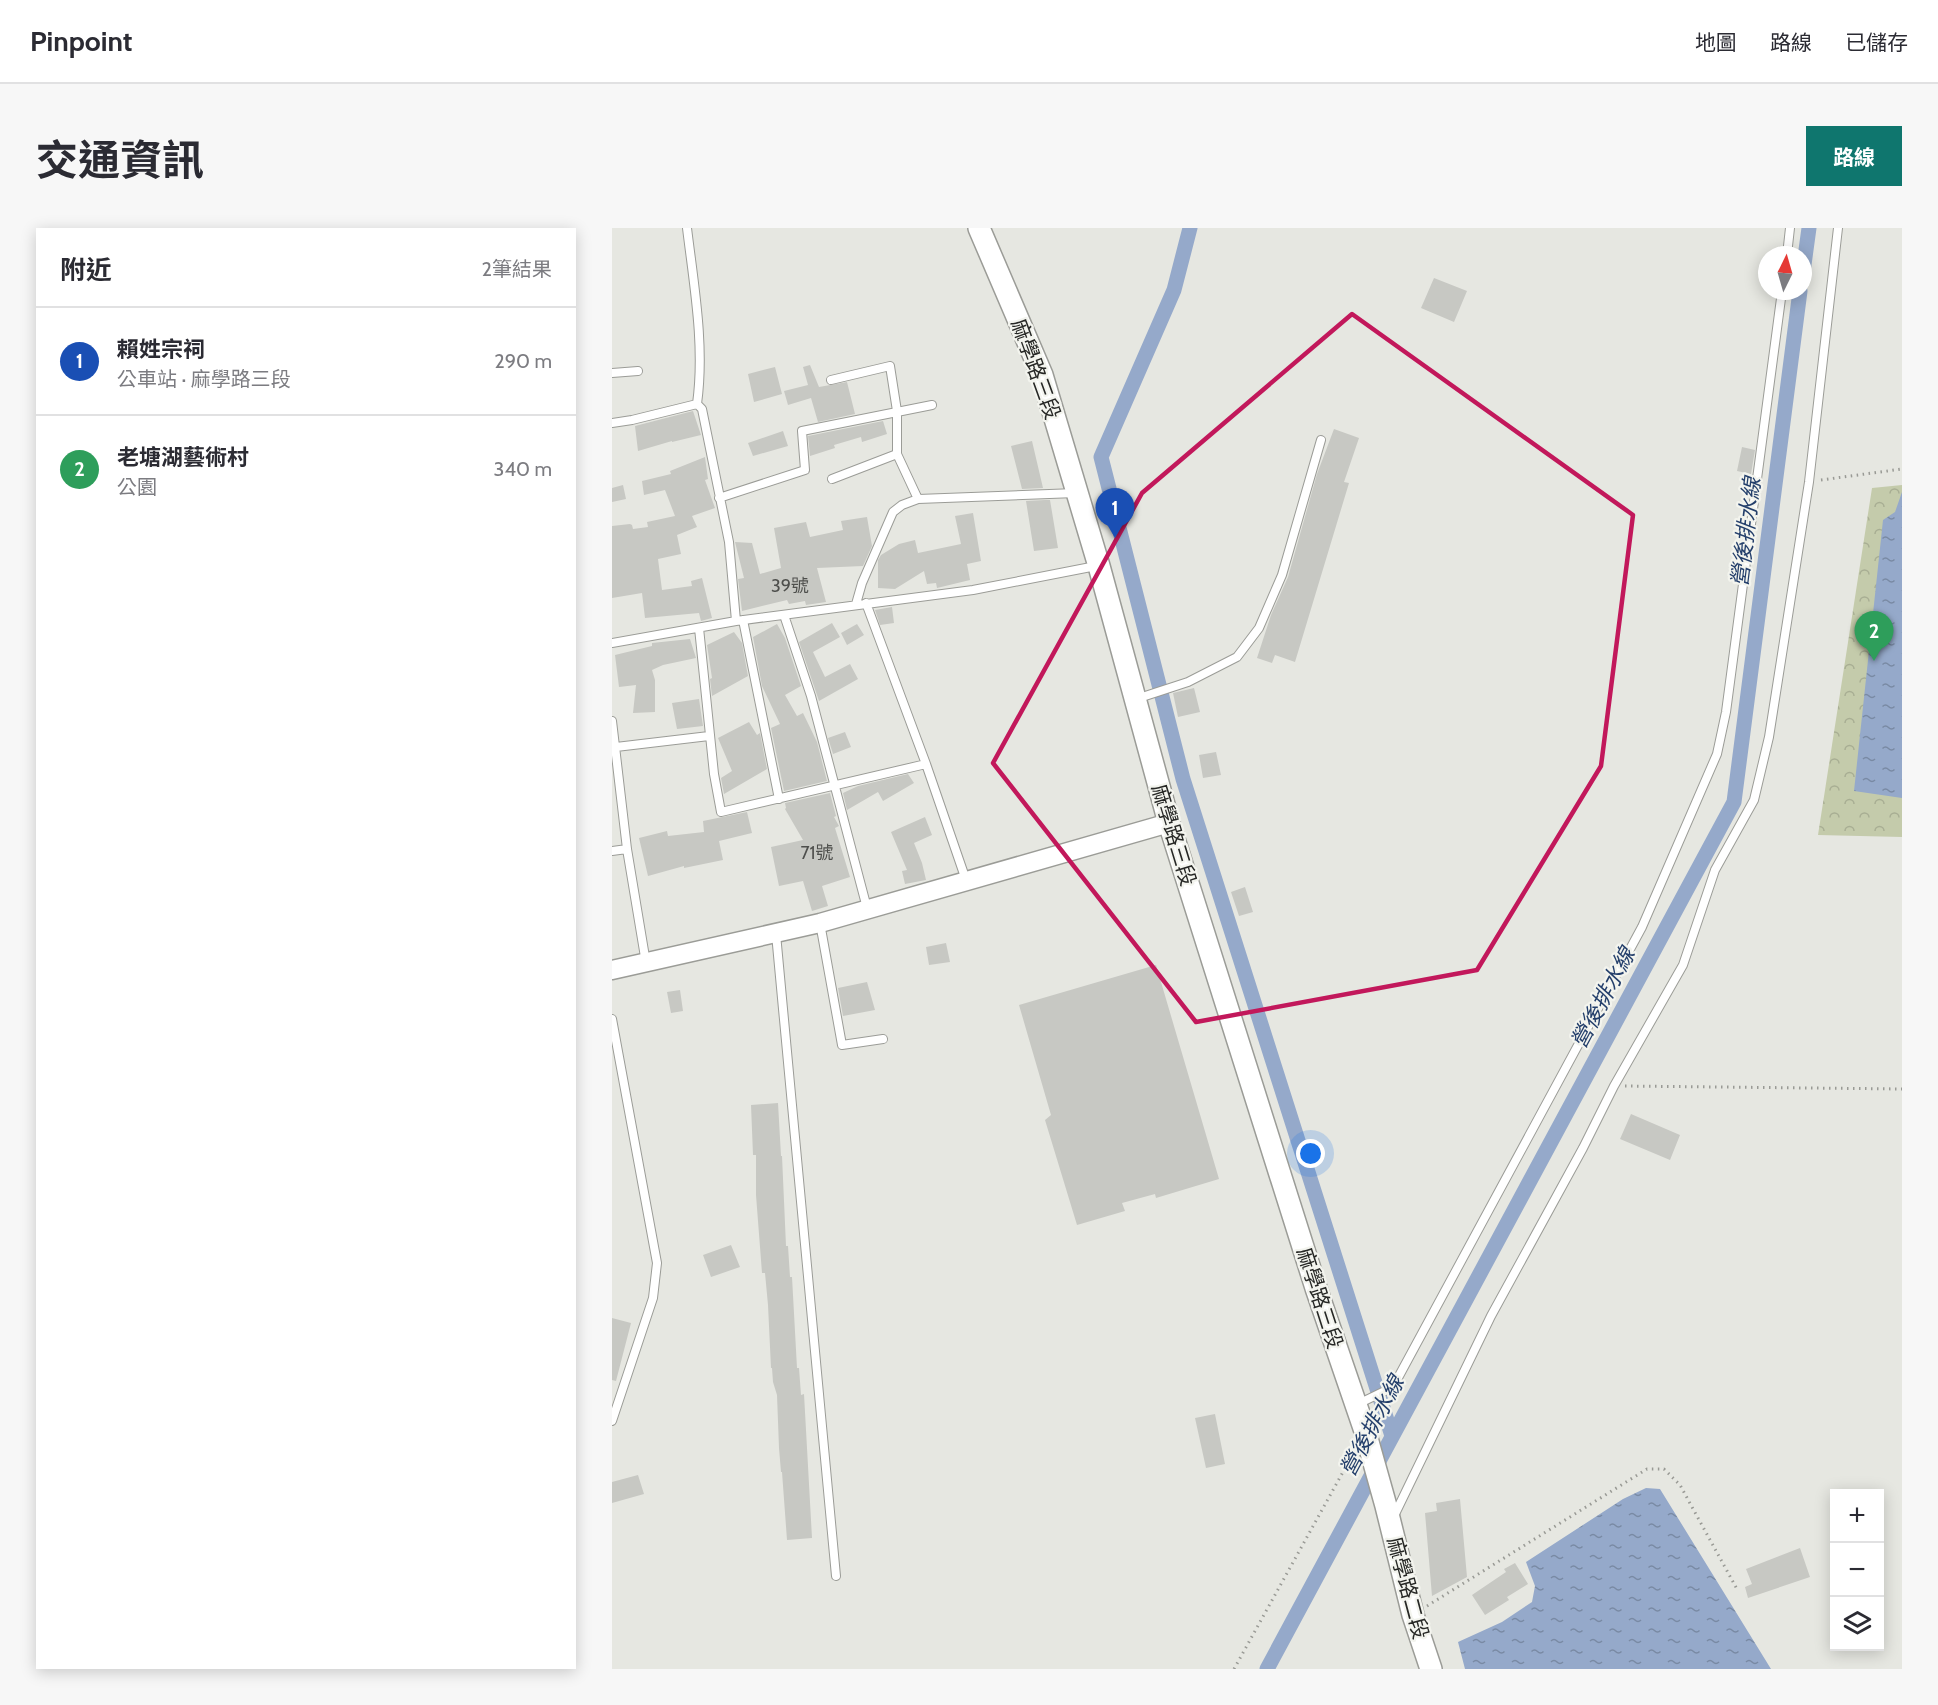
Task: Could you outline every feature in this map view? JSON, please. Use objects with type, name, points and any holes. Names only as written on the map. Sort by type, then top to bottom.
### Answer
[{"type":"main road","name":"麻學路三段","points":[[979,228],[1042,375],[1099,566],[1169,823],[1316,1288],[1367,1437]]},
{"type":"main road","name":"麻學路二段","points":[[1367,1437],[1413,1615],[1431,1669]]},
{"type":"street","points":[[612,970],[820,923],[1169,823]]},
{"type":"lane","points":[[687,228],[701,376],[697,404]]},
{"type":"lane","points":[[1787,246],[1790,228]]},
{"type":"lane","points":[[1388,1514],[1614,1086],[1683,964],[1715,870],[1754,800],[1769,737],[1809,482],[1838,228]]},
{"type":"lane","points":[[1356,1404],[1393,1387],[1642,927],[1717,754],[1726,712],[1781,300]]},
{"type":"lane","points":[[831,380],[890,366],[897,411],[897,454],[918,499]]},
{"type":"lane","points":[[612,373],[638,371]]},
{"type":"lane","points":[[612,423],[697,404]]},
{"type":"lane","points":[[697,404],[702,409],[729,542],[740,621],[779,799]]},
{"type":"lane","points":[[719,498],[805,470],[802,431],[932,405]]},
{"type":"lane","points":[[1135,700],[1188,682],[1237,657],[1259,628],[1282,575],[1321,440]]},
{"type":"lane","points":[[832,479],[897,454]]},
{"type":"lane","points":[[856,604],[862,583],[893,512],[902,505],[918,499],[1078,493]]},
{"type":"lane","points":[[612,643],[740,621],[973,590],[1099,566]]},
{"type":"lane","points":[[866,603],[966,880]]},
{"type":"lane","points":[[784,615],[811,696],[868,909]]},
{"type":"lane","points":[[699,628],[710,736],[721,812],[926,764]]},
{"type":"lane","points":[[612,721],[627,849],[646,963]]},
{"type":"lane","points":[[616,747],[710,736]]},
{"type":"lane","points":[[612,851],[627,849]]},
{"type":"lane","points":[[820,923],[842,1045],[883,1039]]},
{"type":"lane","points":[[776,934],[836,1576]]},
{"type":"lane","points":[[612,1019],[657,1263],[653,1298],[612,1421]]},
{"type":"path","points":[[1809,482],[1902,469]]},
{"type":"path","points":[[1614,1086],[1902,1089]]},
{"type":"path","points":[[1234,1669],[1367,1437]]},
{"type":"path","points":[[1413,1615],[1647,1469],[1664,1469],[1680,1485],[1738,1591]]},
{"type":"highlighted area","points":[[1352,314],[1633,515],[1601,766],[1477,970],[1196,1022],[993,763],[1142,493]]},
{"type":"green space","points":[[1902,485],[1902,837],[1818,835],[1872,488]]},
{"type":"water","points":[[1902,492],[1902,798],[1854,791],[1883,520],[1895,512]]},
{"type":"water","points":[[1646,1488],[1660,1489],[1771,1669],[1465,1669],[1458,1642],[1502,1622],[1532,1602],[1535,1586],[1526,1562],[1623,1499]]},
{"type":"building","points":[[1434,278],[1467,291],[1454,322],[1421,308]]},
{"type":"building","points":[[810,365],[819,387],[847,382],[855,414],[818,422],[811,398],[788,405],[784,391],[808,385],[803,367]]},
{"type":"building","points":[[775,367],[782,394],[754,402],[748,374]]},
{"type":"building","points":[[693,411],[701,435],[638,451],[635,426]]},
{"type":"building","points":[[883,421],[887,434],[862,442],[861,437],[834,445],[835,448],[810,456],[808,436]]},
{"type":"building","points":[[1334,429],[1359,438],[1344,482],[1349,483],[1295,662],[1275,655],[1272,663],[1257,658],[1271,615],[1288,577],[1317,474]]},
{"type":"building","points":[[783,431],[788,446],[753,456],[748,443]]},
{"type":"building","points":[[1032,441],[1043,488],[1022,489],[1011,446]]},
{"type":"building","points":[[1742,447],[1755,450],[1751,474],[1737,471]]},
{"type":"building","points":[[705,457],[708,479],[705,480],[715,508],[692,516],[697,527],[677,535],[681,554],[658,559],[662,590],[692,586],[691,581],[702,578],[712,618],[701,621],[699,613],[645,618],[642,593],[612,598],[612,526],[630,524],[633,529],[648,527],[647,522],[675,516],[665,490],[644,495],[642,481],[671,474],[670,471]]},
{"type":"building","points":[[623,485],[626,499],[612,502],[612,488]]},
{"type":"building","points":[[1050,500],[1058,548],[1034,551],[1026,501]]},
{"type":"building","points":[[973,513],[981,561],[967,564],[970,580],[937,588],[936,583],[927,584],[924,571],[895,589],[878,588],[878,560],[881,555],[899,544],[915,540],[918,553],[961,544],[955,516]]},
{"type":"building","points":[[867,517],[872,546],[863,566],[817,568],[826,602],[806,605],[805,601],[789,604],[787,600],[742,611],[738,579],[744,578],[735,542],[752,543],[760,574],[781,568],[774,528],[806,522],[810,537],[843,530],[841,521]]},
{"type":"building","points":[[892,607],[894,623],[880,625],[875,610]]},
{"type":"building","points":[[832,623],[840,637],[813,652],[825,677],[850,664],[858,679],[819,701],[799,642]]},
{"type":"building","points":[[777,624],[785,638],[801,686],[785,695],[797,716],[803,713],[817,742],[827,781],[784,791],[771,728],[780,724],[762,686],[753,637]]},
{"type":"building","points":[[857,624],[864,635],[847,645],[841,633]]},
{"type":"building","points":[[734,632],[742,643],[748,676],[712,696],[707,645]]},
{"type":"building","points":[[690,639],[696,658],[663,665],[652,670],[655,680],[655,712],[633,713],[636,685],[619,687],[615,655],[652,646],[652,643]]},
{"type":"building","points":[[1194,688],[1200,712],[1178,717],[1173,693]]},
{"type":"building","points":[[699,699],[703,726],[677,729],[672,703]]},
{"type":"building","points":[[749,722],[757,735],[760,733],[767,769],[724,794],[721,778],[732,771],[718,738]]},
{"type":"building","points":[[845,732],[851,747],[833,754],[828,738]]},
{"type":"building","points":[[1216,752],[1221,775],[1203,778],[1199,755]]},
{"type":"building","points":[[908,774],[914,783],[883,801],[878,792],[847,810],[843,793],[858,786]]},
{"type":"building","points":[[830,793],[836,816],[834,817],[839,826],[835,828],[850,877],[822,886],[828,906],[812,911],[803,881],[779,886],[771,847],[803,840],[785,809],[785,803]]},
{"type":"building","points":[[747,812],[752,833],[719,841],[723,860],[684,868],[684,866],[648,876],[639,838],[667,831],[668,836],[704,832],[703,821]]},
{"type":"building","points":[[925,817],[932,835],[914,843],[926,880],[905,884],[902,871],[907,870],[891,832]]},
{"type":"building","points":[[1245,887],[1253,912],[1239,916],[1231,892]]},
{"type":"building","points":[[946,943],[950,962],[929,965],[926,947]]},
{"type":"building","points":[[1156,965],[1219,1179],[1156,1198],[1155,1194],[1122,1203],[1125,1211],[1077,1225],[1045,1120],[1051,1115],[1019,1005]]},
{"type":"building","points":[[867,982],[875,1010],[843,1016],[838,988]]},
{"type":"building","points":[[680,990],[683,1011],[671,1013],[667,992]]},
{"type":"building","points":[[778,1103],[786,1246],[788,1246],[790,1277],[792,1277],[797,1368],[799,1368],[801,1395],[804,1394],[812,1538],[787,1540],[777,1395],[771,1368],[765,1273],[762,1273],[751,1105]]},
{"type":"building","points":[[1631,1114],[1680,1135],[1670,1160],[1620,1139]]},
{"type":"building","points":[[731,1245],[740,1267],[711,1277],[703,1255]]},
{"type":"building","points":[[612,1318],[631,1323],[616,1381],[612,1380]]},
{"type":"building","points":[[1215,1414],[1225,1464],[1206,1468],[1195,1418]]},
{"type":"building","points":[[638,1475],[644,1494],[612,1503],[612,1482]]},
{"type":"building","points":[[1460,1499],[1467,1577],[1432,1596],[1425,1513],[1437,1511],[1436,1503]]},
{"type":"building","points":[[1800,1548],[1810,1577],[1748,1598],[1745,1587],[1752,1584],[1746,1569]]},
{"type":"building","points":[[1515,1563],[1528,1584],[1507,1597],[1509,1600],[1485,1615],[1472,1595],[1506,1572],[1504,1569]]},
{"type":"waterway","points":[[1190,228],[1174,290],[1101,457],[1183,779],[1392,1436]]},
{"type":"waterway","name":"營後排水線","points":[[1807,246],[1809,228]]},
{"type":"waterway","name":"營後排水線","points":[[1267,1669],[1734,802],[1799,300]]},
{"type":"place","name":"賴姓宗祠","points":[[1115,538]]},
{"type":"place","name":"老塘湖藝術村","points":[[1874,661]]}]
